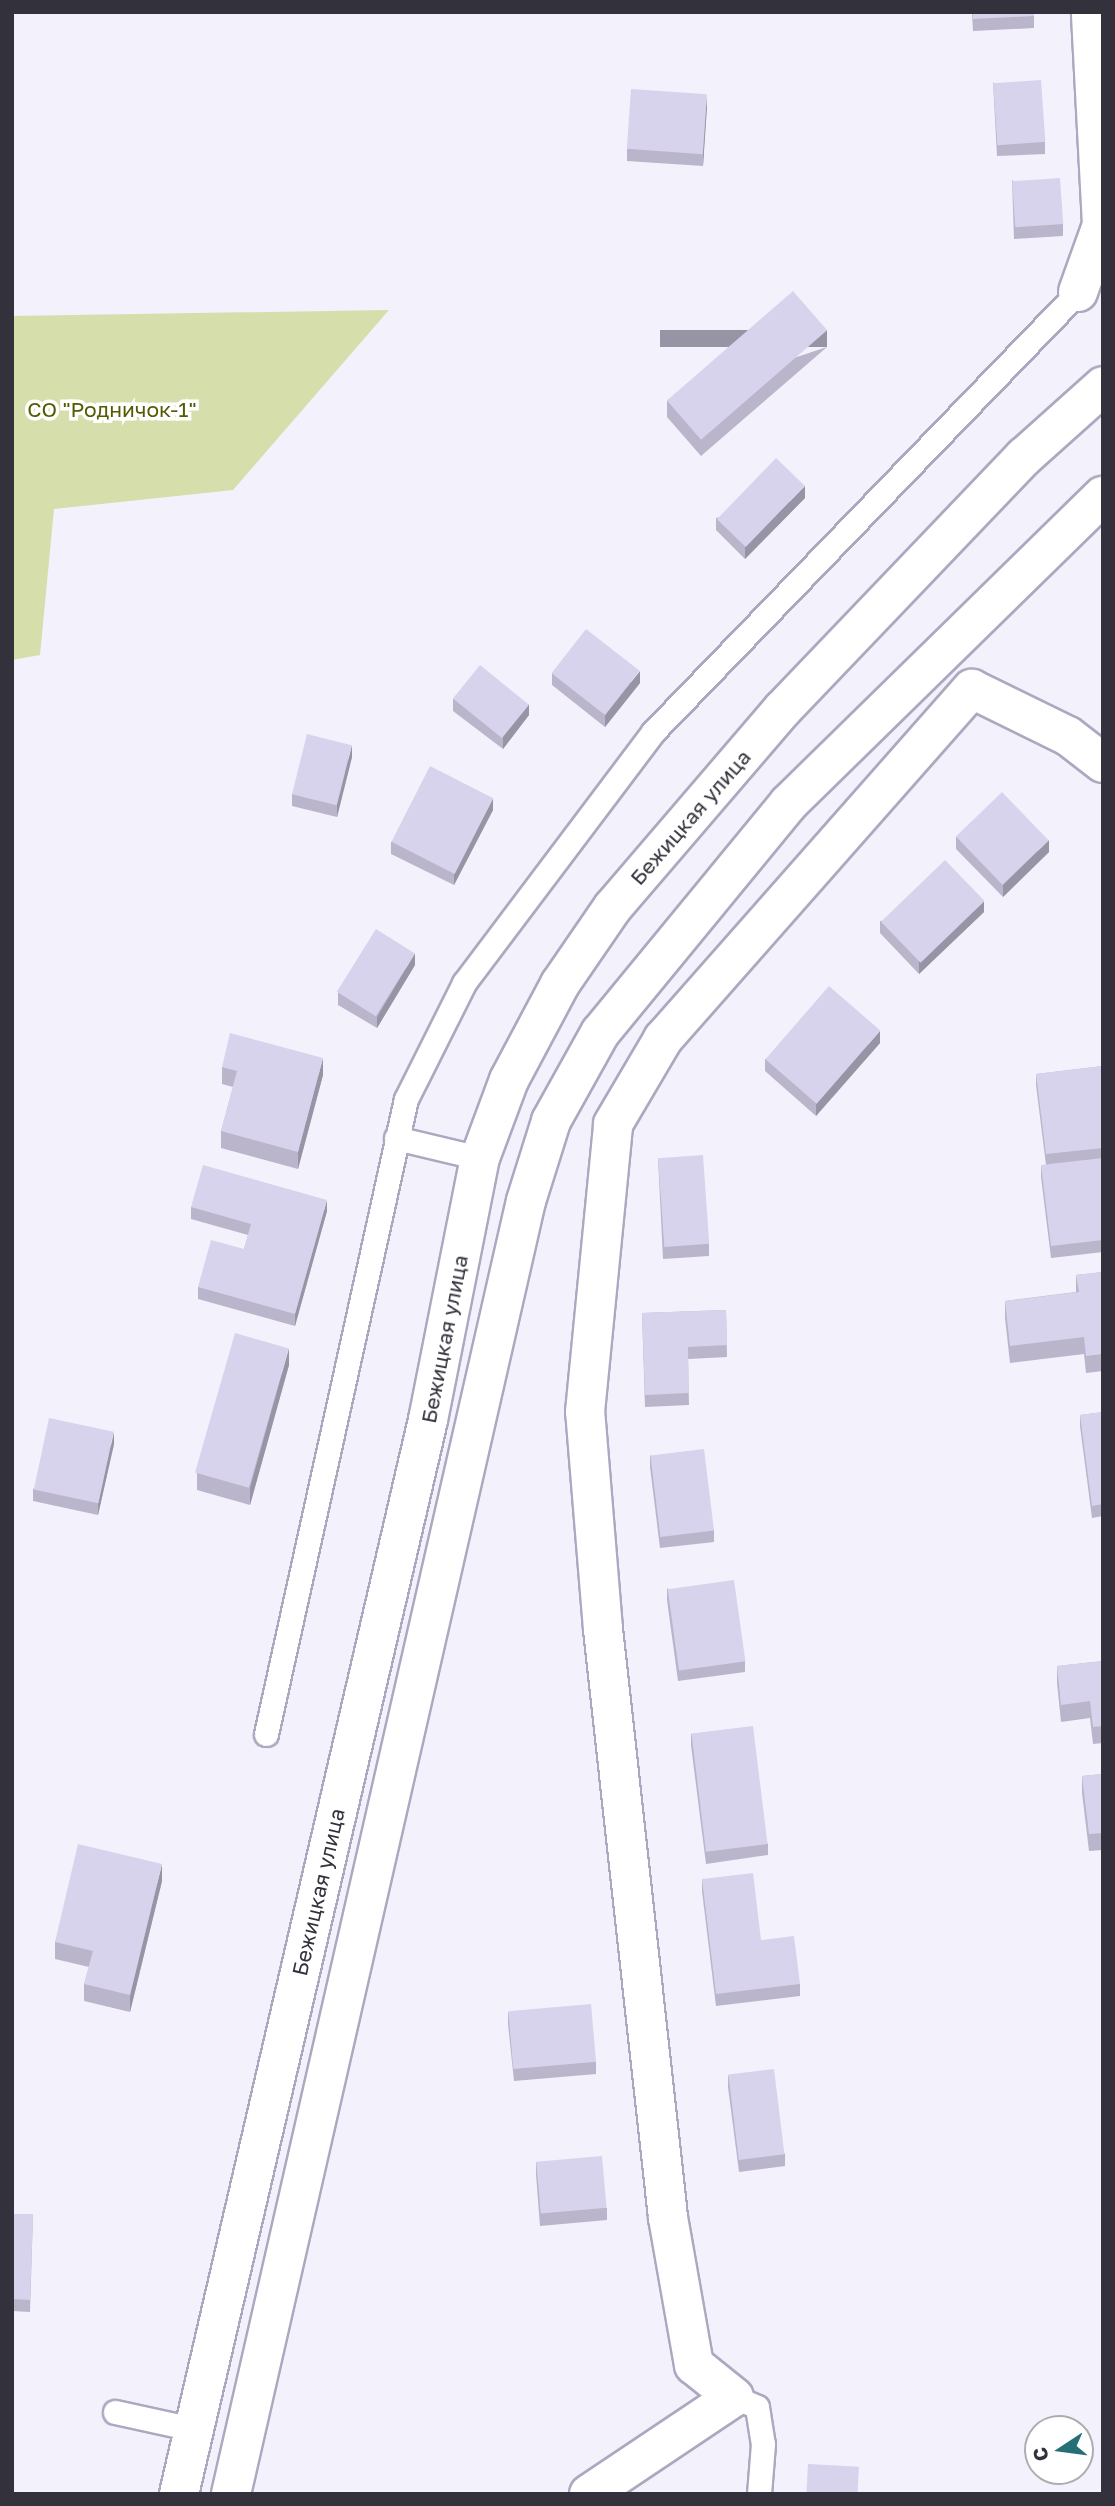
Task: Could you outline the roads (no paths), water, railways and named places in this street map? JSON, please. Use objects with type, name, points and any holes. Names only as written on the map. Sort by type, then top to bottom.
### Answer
[{"type":"main road","points":[[1078,292],[1102,225],[1091,12]]},
{"type":"main road","name":"Бежицкая улица","points":[[178,2494],[428,1420],[480,1158],[509,1080],[561,984],[613,907],[873,610],[1103,386]]},
{"type":"main road","points":[[231,2494],[526,1200],[551,1121],[600,1033],[789,803],[1103,496]]},
{"type":"main road","points":[[589,2494],[734,2397],[694,2365],[670,2230],[603,1629],[585,1412],[613,1124],[663,1039],[972,690],[1068,736],[1103,763]]},
{"type":"lane","points":[[266,1734],[397,1138],[417,1071],[464,983],[653,732],[1078,292]]},
{"type":"lane","points":[[397,1138],[480,1158]]},
{"type":"lane","points":[[734,2397],[757,2407],[759,2494]]},
{"type":"lane","points":[[115,2412],[193,2429]]},
{"type":"park label","name":"СО \"Родничок-1\"","points":[[112,409]]}]
